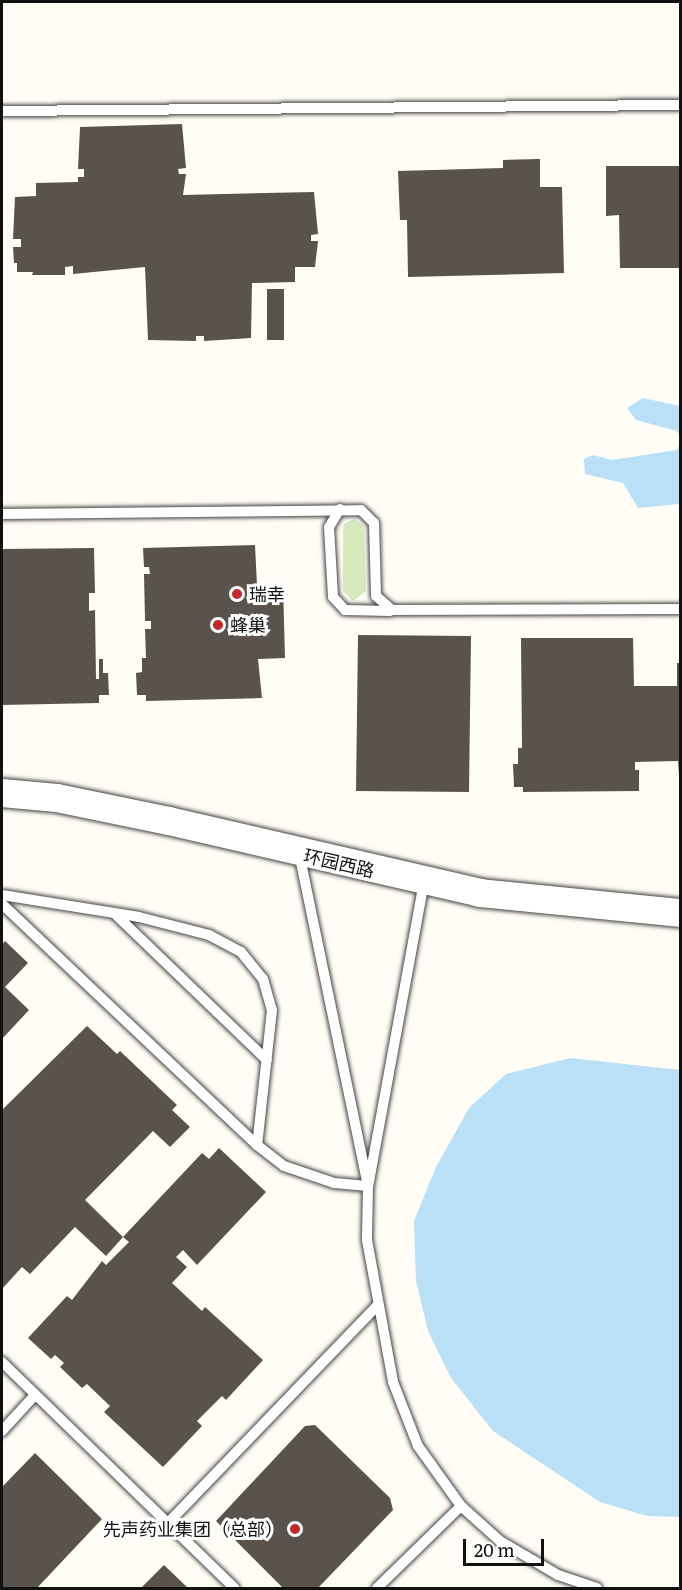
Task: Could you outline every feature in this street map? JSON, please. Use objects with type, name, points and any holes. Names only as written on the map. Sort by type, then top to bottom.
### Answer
[{"type":"street","name":"环园西路","points":[[2,793],[57,798],[480,893],[681,913]]},
{"type":"lane","points":[[2,111],[681,105]]},
{"type":"lane","points":[[340,509],[329,527],[333,597],[345,610],[681,609]]},
{"type":"lane","points":[[2,514],[360,510],[372,517],[376,596],[384,607],[399,611]]},
{"type":"lane","points":[[299,853],[368,1186]]},
{"type":"lane","points":[[424,882],[368,1186],[367,1240],[377,1306],[393,1382],[418,1446],[461,1506],[500,1541],[558,1575],[597,1588]]},
{"type":"lane","points":[[2,895],[114,913],[199,932],[241,952],[254,966],[269,994],[272,1026],[257,1144]]},
{"type":"lane","points":[[2,904],[257,1144],[284,1166],[334,1183],[368,1186]]},
{"type":"lane","points":[[114,913],[267,1060]]},
{"type":"lane","points":[[167,1524],[377,1306]]},
{"type":"lane","points":[[2,1362],[234,1588]]},
{"type":"lane","points":[[2,1431],[35,1395]]},
{"type":"lane","points":[[377,1588],[461,1506]]},
{"type":"green space","points":[[354,519],[363,525],[364,531],[366,591],[353,601],[343,591],[343,530],[344,524]]},
{"type":"water","points":[[643,398],[680,406],[680,436],[677,431],[636,420],[627,408]]},
{"type":"water","points":[[680,443],[680,504],[638,508],[623,483],[585,474],[584,459],[593,455],[612,460],[677,450]]},
{"type":"water","points":[[570,1058],[680,1070],[680,1517],[647,1516],[600,1502],[493,1431],[451,1378],[428,1331],[416,1281],[414,1221],[436,1167],[469,1108],[506,1074]]},
{"type":"building","points":[[182,124],[186,168],[178,169],[179,174],[186,174],[183,195],[314,192],[318,234],[311,235],[311,241],[318,241],[315,267],[295,267],[295,282],[252,283],[251,338],[204,341],[204,336],[196,336],[196,341],[148,340],[145,267],[73,274],[73,266],[65,267],[65,275],[32,275],[33,272],[17,272],[17,263],[14,263],[13,247],[21,247],[21,239],[13,239],[15,197],[36,196],[36,183],[78,182],[78,177],[84,177],[84,169],[78,169],[80,127]]},
{"type":"building","points":[[540,159],[540,187],[562,187],[564,273],[408,277],[407,220],[400,220],[398,171],[503,168],[503,160]]},
{"type":"building","points":[[606,166],[680,166],[680,268],[620,268],[619,215],[606,216]]},
{"type":"building","points":[[267,289],[284,289],[284,340],[267,340]]},
{"type":"building","name":"蜂巢","points":[[255,545],[257,585],[283,585],[285,658],[258,659],[262,698],[146,701],[146,695],[137,695],[136,673],[142,672],[142,658],[146,658],[145,629],[151,629],[151,621],[145,621],[144,574],[150,574],[149,567],[144,567],[143,548]]},
{"type":"building","points":[[94,548],[95,593],[89,593],[89,611],[95,610],[96,679],[99,679],[99,659],[103,659],[103,673],[108,673],[109,695],[99,695],[99,703],[2,705],[2,549]]},
{"type":"building","points":[[358,635],[471,636],[469,792],[356,791]]},
{"type":"building","points":[[521,638],[633,638],[634,686],[677,686],[677,663],[680,663],[680,789],[678,761],[635,762],[635,770],[639,770],[639,791],[523,792],[523,787],[514,787],[513,764],[518,764],[518,748],[522,748]]},
{"type":"building","points":[[5,941],[28,963],[5,987],[29,1010],[2,1039],[2,944]]},
{"type":"building","points":[[87,1026],[117,1054],[120,1051],[177,1105],[172,1110],[190,1127],[170,1147],[153,1131],[85,1200],[123,1237],[106,1256],[75,1227],[30,1274],[22,1267],[2,1289],[2,1110]]},
{"type":"building","points":[[219,1148],[266,1192],[197,1265],[183,1250],[176,1257],[187,1267],[172,1283],[202,1311],[205,1307],[263,1360],[226,1400],[222,1396],[197,1421],[202,1426],[163,1467],[104,1412],[110,1406],[87,1384],[82,1388],[60,1367],[64,1363],[55,1355],[51,1359],[28,1338],[67,1296],[72,1300],[102,1261],[106,1265],[129,1242],[123,1237],[202,1153],[209,1159]]},
{"type":"building","points":[[315,1425],[390,1498],[393,1510],[318,1588],[283,1588],[216,1521],[305,1426]]},
{"type":"building","points":[[35,1453],[102,1519],[37,1588],[2,1588],[2,1487]]},
{"type":"building","points":[[164,1565],[188,1588],[141,1588]]},
{"type":"place","name":"瑞幸","points":[[237,594]]},
{"type":"place","name":"蜂巢","points":[[218,625]]},
{"type":"place","name":"先声药业集团（总部）","points":[[295,1529]]}]
